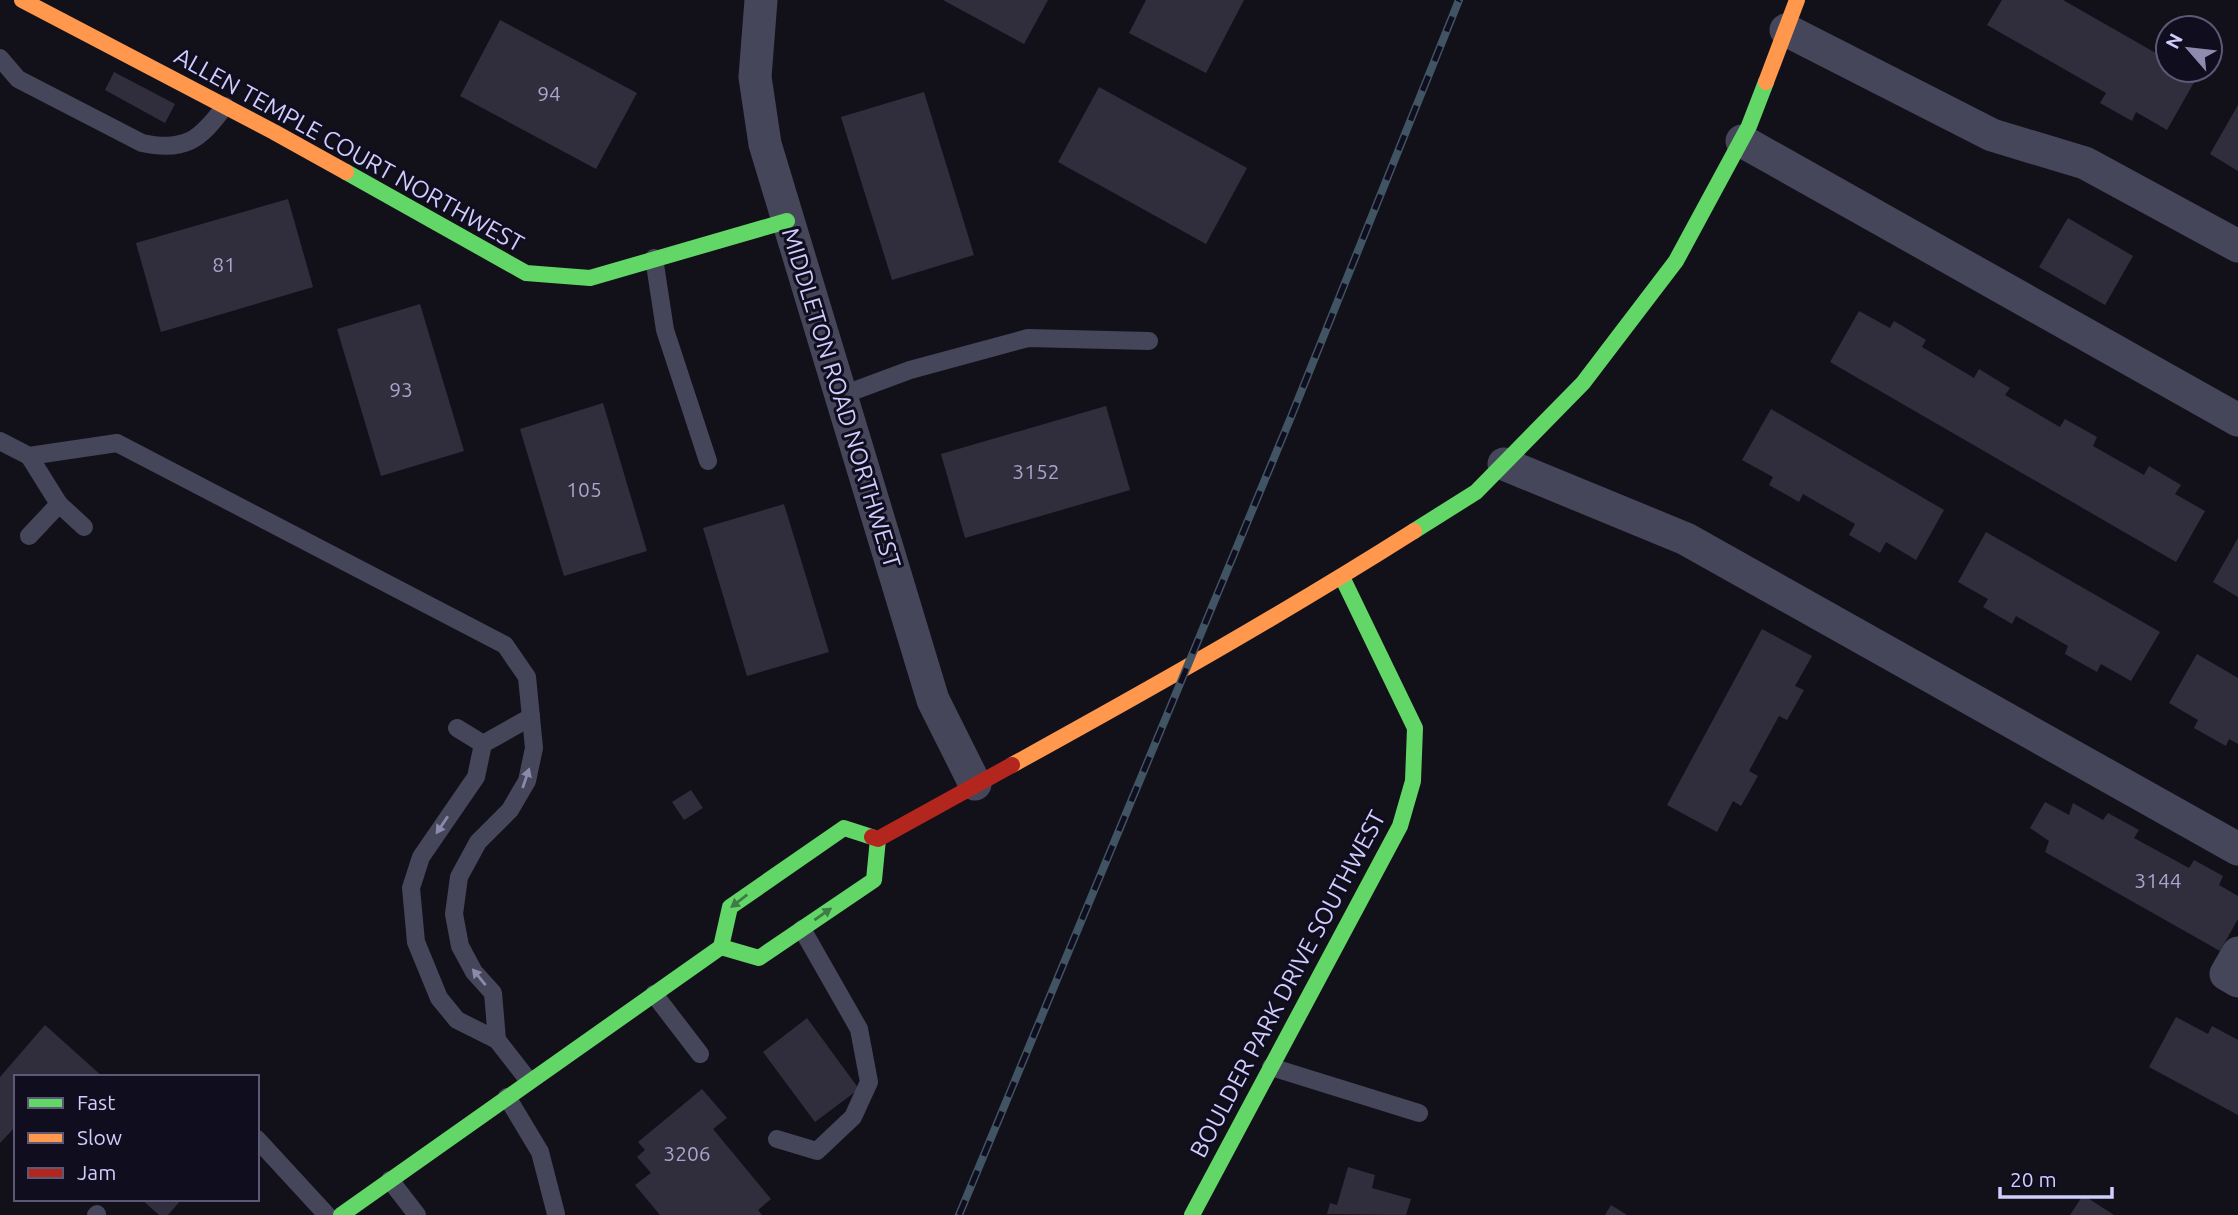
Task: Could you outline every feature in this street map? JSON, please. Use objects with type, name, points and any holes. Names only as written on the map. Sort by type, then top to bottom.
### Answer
[{"type":"main road","name":"ALLEN TEMPLE COURT NORTHWEST","points":[[22,0],[225,106],[526,273],[590,278],[787,221]]},
{"type":"main road","points":[[341,1215],[721,947],[730,907],[844,828],[878,839],[1139,695],[1342,577],[1476,492],[1583,383],[1676,261],[1742,141],[1791,15]]},
{"type":"main road","name":"BOULDER PARK DRIVE SOUTHWEST","points":[[1192,1215],[1400,826],[1413,781],[1415,728],[1342,577]]},
{"type":"main road","points":[[721,947],[759,958],[874,880],[878,839]]},
{"type":"street","name":"MIDDLETON ROAD NORTHWEST","points":[[761,0],[755,77],[765,144],[933,701],[975,784]]},
{"type":"street","points":[[1791,15],[1992,135],[2085,163],[2238,246]]},
{"type":"street","points":[[1742,141],[2238,420]]},
{"type":"street","points":[[1504,464],[1686,539],[2238,849]]},
{"type":"street","points":[[2238,953],[2226,974],[2238,981]]},
{"type":"lane","points":[[0,58],[18,79],[142,143],[163,147],[196,140],[225,106]]},
{"type":"lane","points":[[654,258],[665,330],[708,461]]},
{"type":"lane","points":[[840,396],[910,370],[1028,338],[1149,341]]},
{"type":"lane","points":[[0,441],[29,456],[59,504],[84,527]]},
{"type":"lane","points":[[29,456],[117,443],[505,645],[527,677],[534,748],[527,781],[510,810],[478,842],[459,877],[454,914],[460,946],[474,972],[493,993],[497,1040]]},
{"type":"lane","points":[[29,536],[59,504]]},
{"type":"lane","points":[[529,1081],[497,1040],[457,1020],[439,998],[416,942],[411,888],[421,857],[476,777],[483,744],[531,717]]},
{"type":"lane","points":[[457,728],[483,744]]},
{"type":"lane","points":[[777,1139],[817,1151],[853,1117],[869,1082],[859,1029],[802,929]]},
{"type":"lane","points":[[654,994],[700,1054]]},
{"type":"lane","points":[[1271,1067],[1419,1113]]},
{"type":"lane","points":[[507,1097],[540,1152],[556,1214]]},
{"type":"lane","points":[[259,1141],[327,1215]]},
{"type":"lane","points":[[390,1180],[417,1215]]},
{"type":"building","points":[[943,0],[1048,0],[1024,44]]},
{"type":"building","points":[[1146,0],[1244,0],[1206,73],[1129,33]]},
{"type":"building","points":[[2002,0],[2063,0],[2154,52],[2154,84],[2193,84],[2167,130],[2136,112],[2132,121],[2100,103],[2106,93],[1987,25]]},
{"type":"building","points":[[500,20],[637,93],[596,169],[460,96]]},
{"type":"building","points":[[114,72],[175,104],[165,123],[105,90]]},
{"type":"building","points":[[1099,87],[1247,168],[1206,244],[1058,162]]},
{"type":"building","points":[[924,92],[974,255],[892,280],[841,117]]},
{"type":"building","points":[[2238,105],[2238,171],[2210,154]]},
{"type":"building","points":[[288,199],[313,287],[161,332],[136,243]]},
{"type":"building","points":[[2068,218],[2133,256],[2105,305],[2039,267]]},
{"type":"building","points":[[420,304],[464,451],[381,476],[337,329]]},
{"type":"building","points":[[1859,311],[1890,328],[1894,321],[1926,340],[1922,347],[1974,378],[1979,369],[2010,388],[2005,395],[2060,427],[2065,419],[2097,437],[2093,446],[2144,475],[2149,466],[2181,485],[2175,494],[2205,511],[2176,562],[1830,362]]},
{"type":"building","points":[[603,403],[647,551],[564,576],[520,429]]},
{"type":"building","points":[[1106,406],[1130,490],[965,538],[941,454]]},
{"type":"building","points":[[1771,409],[1944,510],[1916,560],[1886,542],[1880,553],[1849,535],[1855,524],[1803,494],[1799,502],[1769,485],[1773,477],[1742,460]]},
{"type":"building","points":[[784,504],[829,652],[747,676],[703,528]]},
{"type":"building","points":[[1986,532],[2160,632],[2131,681],[2101,664],[2097,672],[2065,654],[2068,646],[2016,616],[2012,624],[1983,607],[1988,599],[1958,582]]},
{"type":"building","points":[[2238,538],[2238,597],[2213,582]]},
{"type":"building","points":[[1762,629],[1812,656],[1795,686],[1804,690],[1787,720],[1779,716],[1749,771],[1758,776],[1741,806],[1733,801],[1717,832],[1667,805]]},
{"type":"building","points":[[2197,654],[2238,678],[2238,744],[2229,739],[2226,746],[2194,728],[2198,720],[2169,703]]},
{"type":"building","points":[[691,790],[703,808],[684,820],[672,802]]},
{"type":"building","points":[[2045,802],[2069,815],[2073,803],[2103,820],[2108,813],[2139,830],[2134,838],[2189,868],[2194,860],[2223,876],[2219,885],[2238,896],[2238,919],[2220,951],[2045,852],[2049,841],[2030,828]]},
{"type":"building","points":[[2176,1017],[2208,1034],[2212,1026],[2238,1040],[2238,1115],[2149,1067]]},
{"type":"building","points":[[807,1018],[859,1089],[815,1122],[763,1052]]},
{"type":"building","points":[[45,1025],[101,1075],[14,1075],[14,1128],[0,1143],[0,1077]]},
{"type":"building","points":[[702,1089],[727,1118],[713,1129],[771,1199],[758,1210],[762,1215],[660,1215],[635,1185],[651,1173],[637,1157],[645,1150],[638,1142]]},
{"type":"building","points":[[1348,1167],[1375,1175],[1372,1188],[1411,1199],[1406,1215],[1327,1214],[1330,1203],[1337,1205]]},
{"type":"building","points":[[2083,1195],[2114,1215],[2070,1215]]},
{"type":"building","points":[[143,1201],[180,1201],[168,1215],[159,1215]]},
{"type":"building","points":[[1611,1205],[1627,1215],[1605,1215]]},
{"type":"railway","points":[[959,1215],[1291,417],[1459,0]]},
{"type":"traffic: fast","points":[[1414,531],[1476,492],[1583,383],[1676,261],[1749,126],[1766,82]]},
{"type":"traffic: fast","points":[[346,172],[526,273],[590,278],[787,221]]},
{"type":"traffic: fast","points":[[1192,1215],[1400,826],[1413,781],[1415,728],[1342,577]]},
{"type":"traffic: fast","points":[[341,1215],[721,947],[730,907],[844,828],[872,837]]},
{"type":"traffic: fast","points":[[721,947],[759,958],[874,880],[878,839]]},
{"type":"traffic: slow","points":[[22,0],[346,172]]},
{"type":"traffic: slow","points":[[1766,82],[1797,0]]},
{"type":"traffic: slow","points":[[1012,765],[1215,651],[1414,531]]},
{"type":"traffic: jam","points":[[872,837],[878,839],[1012,765]]}]
